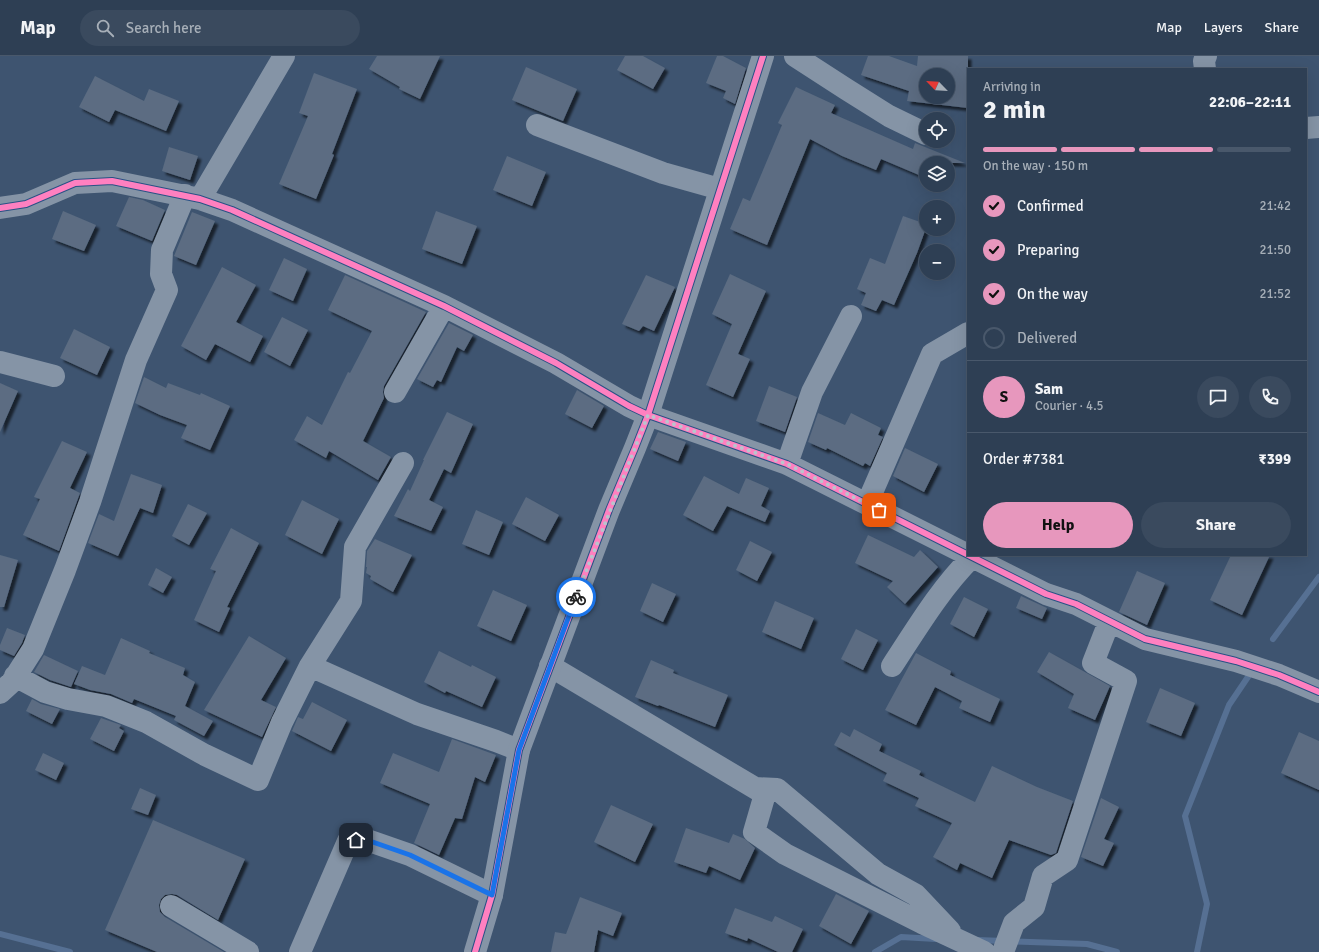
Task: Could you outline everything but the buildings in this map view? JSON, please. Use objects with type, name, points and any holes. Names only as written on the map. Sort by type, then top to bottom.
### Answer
[{"type":"street","points":[[0,693],[12,682],[33,649],[65,570],[105,458],[136,360],[167,290],[161,274],[162,250],[193,197],[284,56]]},
{"type":"street","points":[[475,952],[492,895],[519,750],[550,666],[648,415],[763,56]]},
{"type":"street","points":[[795,56],[846,90],[889,116],[919,131]]},
{"type":"street","points":[[1205,68],[1204,61],[1206,56]]},
{"type":"street","points":[[537,125],[663,173],[720,189]]},
{"type":"street","points":[[1307,128],[1319,127]]},
{"type":"street","points":[[0,208],[26,204],[75,183],[112,181],[193,197],[232,210],[444,306],[556,363],[623,403],[648,415],[787,464],[967,554]]},
{"type":"street","points":[[395,392],[444,306]]},
{"type":"street","points":[[787,464],[812,392],[851,316]]},
{"type":"street","points":[[867,504],[932,354],[967,334]]},
{"type":"street","points":[[0,362],[54,376]]},
{"type":"street","points":[[15,676],[45,692],[68,699],[106,706],[146,722],[205,755],[258,780],[282,722],[310,666],[351,601],[355,546],[403,463]]},
{"type":"street","points":[[892,666],[938,597],[955,574],[972,557],[1046,594],[1076,604],[1145,639],[1236,661],[1279,675],[1319,692]]},
{"type":"street","points":[[1003,952],[1014,923],[1034,908],[1043,876],[1067,860],[1126,682],[1093,663],[1109,622]]},
{"type":"street","points":[[310,666],[417,714],[519,750]]},
{"type":"street","points":[[550,666],[765,794],[754,832],[785,854],[984,952]]},
{"type":"street","points":[[755,788],[777,789],[878,874],[916,895],[957,940]]},
{"type":"street","points":[[300,952],[348,840],[364,839],[410,855],[492,895]]},
{"type":"street","points":[[171,906],[248,952]]},
{"type":"waterway","points":[[1273,639],[1319,577]]},
{"type":"waterway","points":[[1197,952],[1207,904],[1185,816],[1229,705],[1252,671]]},
{"type":"waterway","points":[[0,934],[70,952]]},
{"type":"waterway","points":[[875,952],[901,937],[936,939]]},
{"type":"waterway","points":[[977,940],[1087,944],[1117,952]]},
{"type":"cycle path","points":[[475,952],[492,895],[519,750],[609,510],[648,415],[763,56]]},
{"type":"cycle path","points":[[0,208],[26,204],[75,183],[112,181],[200,199],[232,210],[444,306],[556,363],[629,406],[648,415],[787,464],[967,554]]},
{"type":"cycle path","points":[[970,556],[1046,594],[1076,604],[1145,639],[1236,661],[1279,675],[1319,692]]},
{"type":"way so far","points":[[576,597],[609,510],[648,415],[787,464],[879,510]]},
{"type":"route","points":[[356,840],[364,839],[410,855],[492,895],[519,750],[576,597]]}]
